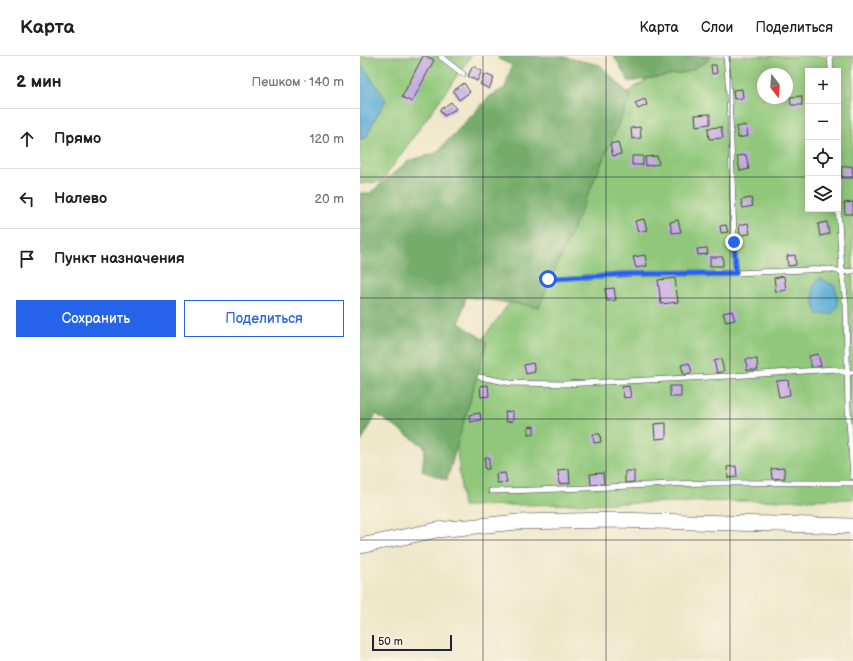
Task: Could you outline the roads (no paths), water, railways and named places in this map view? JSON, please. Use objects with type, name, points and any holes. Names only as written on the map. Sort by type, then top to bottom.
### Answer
[{"type":"main road","points":[[360,546],[437,530],[518,522],[614,520],[853,526]]},
{"type":"lane","points":[[442,56],[463,74]]},
{"type":"lane","points":[[726,56],[730,92],[736,273]]},
{"type":"lane","points":[[830,56],[831,68]]},
{"type":"lane","points":[[838,212],[850,373],[848,408],[853,477]]},
{"type":"lane","points":[[548,279],[628,274],[736,273],[830,269],[842,272],[853,271]]},
{"type":"lane","points":[[480,377],[511,383],[563,384],[731,376],[834,369],[850,373]]},
{"type":"lane","points":[[491,491],[671,484],[853,483]]},
{"type":"water","points":[[360,64],[386,100],[373,122],[366,138],[360,139]]},
{"type":"water","points":[[820,278],[835,286],[838,305],[832,314],[817,314],[813,299],[813,287]]}]
